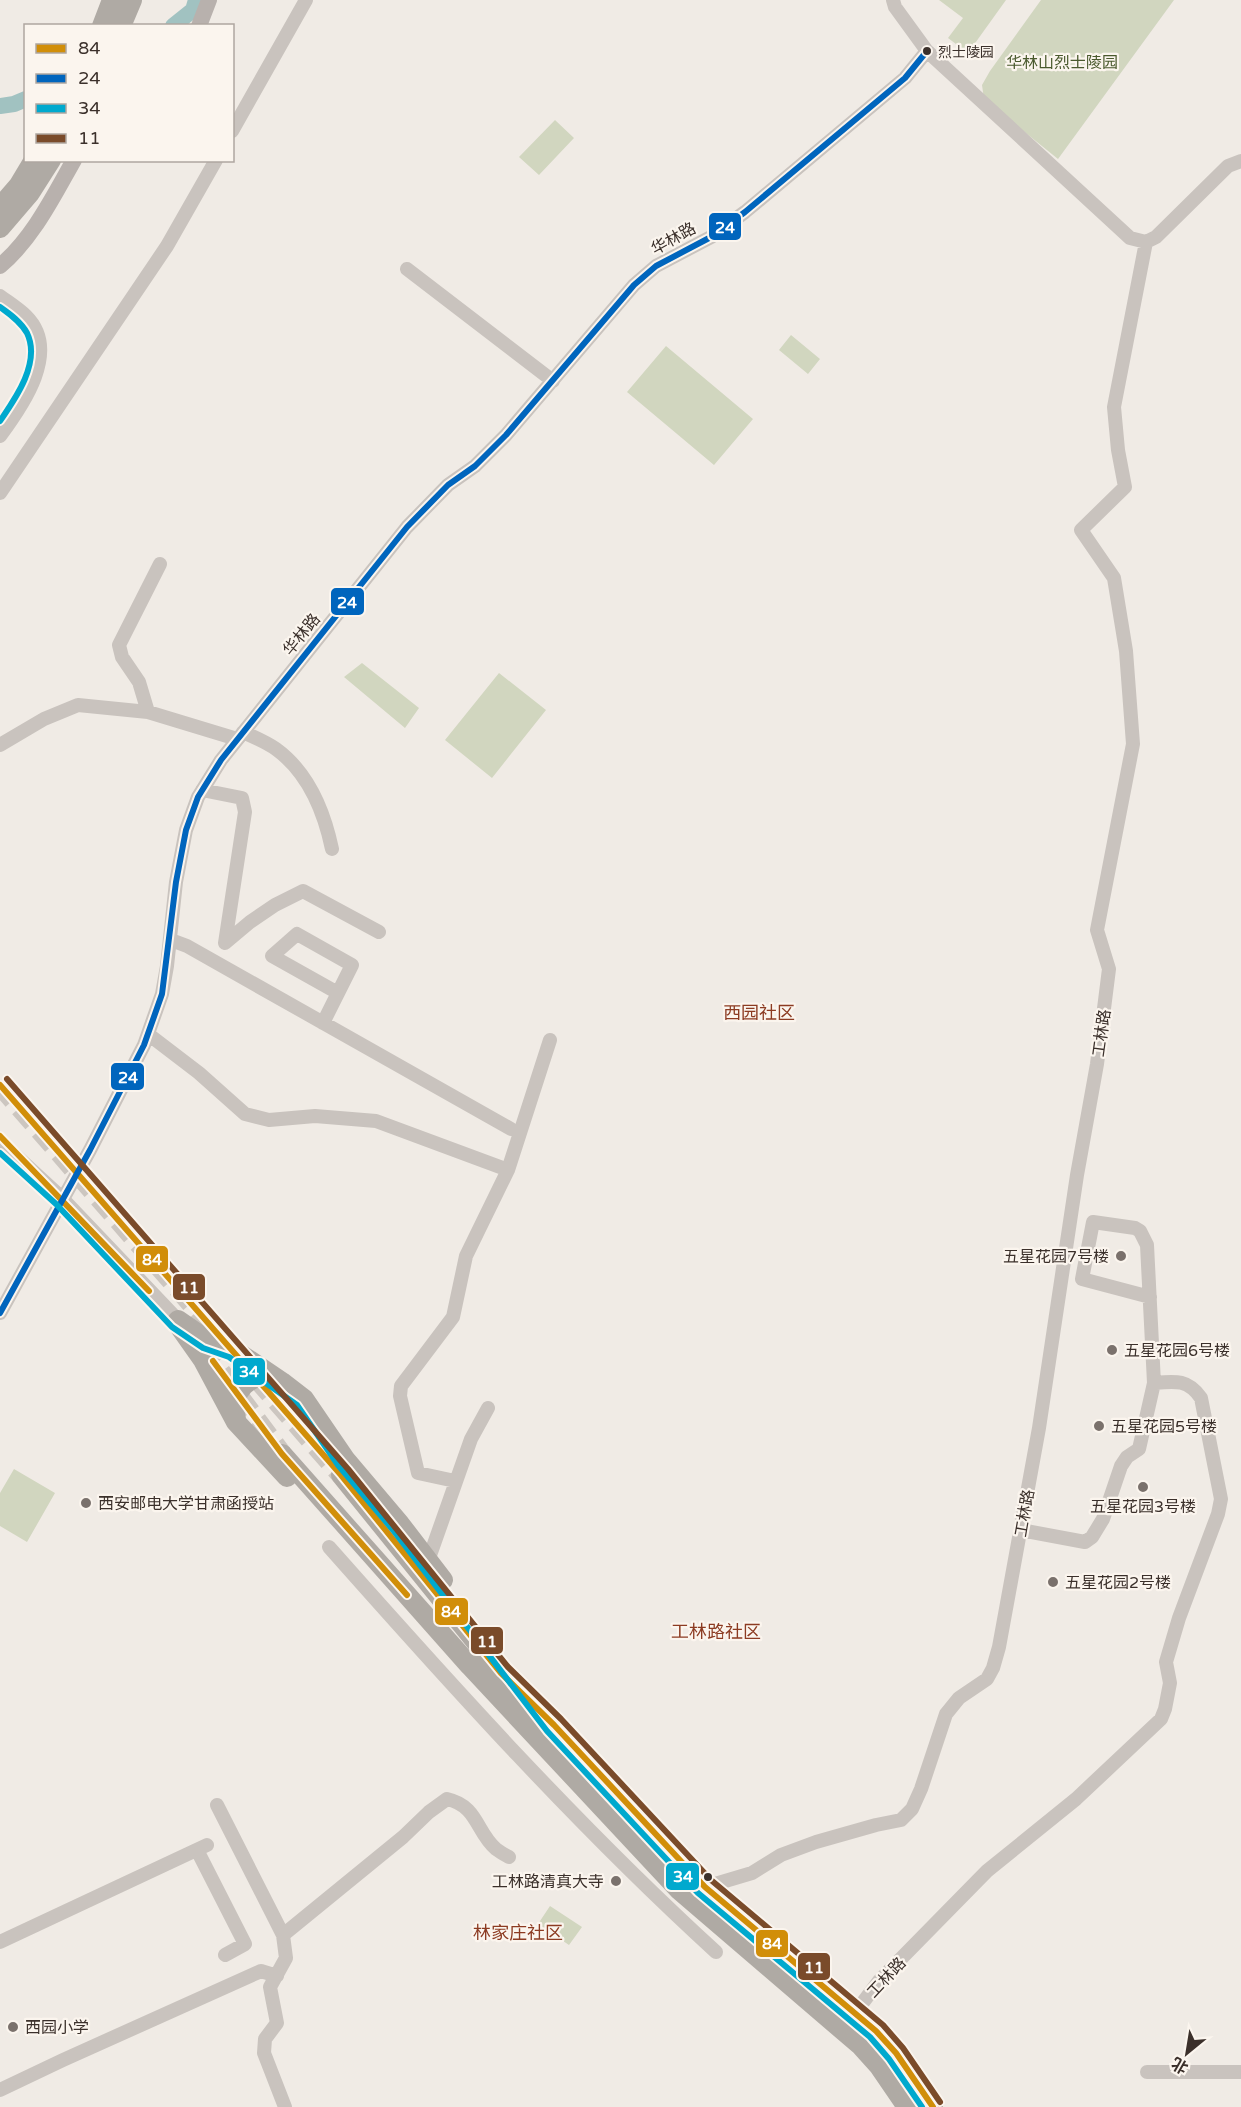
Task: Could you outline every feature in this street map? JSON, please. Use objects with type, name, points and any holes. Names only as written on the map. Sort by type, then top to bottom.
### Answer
[{"type":"highway","points":[[103,24],[112,0]]},
{"type":"highway","points":[[122,24],[132,0]]},
{"type":"highway","points":[[0,207],[19,185],[33,162]]},
{"type":"highway","points":[[0,228],[30,193],[50,162]]},
{"type":"highway","points":[[0,199],[19,185]]},
{"type":"highway","points":[[178,1320],[207,1340],[233,1349],[303,1399],[345,1460],[428,1561],[555,1725]]},
{"type":"highway","points":[[178,1320],[178,1325],[203,1360],[236,1422],[366,1576],[436,1640],[470,1666]]},
{"type":"highway","points":[[236,1422],[234,1402],[244,1384],[263,1377],[282,1382]]},
{"type":"highway","points":[[282,1454],[470,1666],[638,1847],[696,1906],[861,2046],[879,2066],[907,2107]]},
{"type":"highway","points":[[341,1474],[501,1673],[555,1725]]},
{"type":"highway","name":"工林路","points":[[555,1725],[705,1887],[876,2031],[896,2053],[933,2107]]},
{"type":"main road","points":[[200,24],[209,0]]},
{"type":"main road","points":[[0,266],[17,252],[74,162]]},
{"type":"street","points":[[234,127],[306,0]]},
{"type":"street","points":[[893,0],[895,7],[927,51],[1130,238],[1146,243],[1156,237],[1228,166],[1241,161]]},
{"type":"street","name":"华林路","points":[[0,1313],[95,1140],[148,1035],[162,994],[171,940],[176,882],[186,830],[202,790],[240,735],[407,527],[448,485],[488,454],[645,274],[711,237],[745,212],[905,78],[927,51]]},
{"type":"street","points":[[0,493],[168,246],[215,162]]},
{"type":"street","name":"工林路","points":[[705,1887],[752,1873],[780,1855],[816,1842],[901,1820],[908,1815],[921,1790],[946,1714],[959,1698],[987,1679],[993,1668],[1005,1626],[1097,1064],[1109,969],[1097,930],[1133,744],[1126,651],[1114,578],[1081,530],[1125,487],[1118,450],[1114,407],[1146,243]]},
{"type":"street","points":[[407,269],[553,381]]},
{"type":"street","points":[[0,296],[27,317],[35,331],[40,352],[37,374],[15,417],[0,436]]},
{"type":"street","points":[[148,711],[140,682],[122,657],[119,645],[160,564]]},
{"type":"street","points":[[0,745],[44,719],[78,705],[148,711],[240,735],[276,749],[306,777],[327,827],[332,849]]},
{"type":"street","points":[[202,790],[242,798],[245,812],[225,943],[258,916],[303,891],[379,932]]},
{"type":"street","points":[[322,1023],[338,993],[351,965],[297,934],[272,956],[338,993]]},
{"type":"street","points":[[171,940],[186,946],[511,1129]]},
{"type":"street","points":[[148,1035],[199,1073],[245,1114],[269,1120],[315,1116],[376,1121],[508,1170]]},
{"type":"street","points":[[455,1481],[418,1473],[400,1396],[401,1386],[453,1317],[466,1256],[508,1170],[550,1040]]},
{"type":"street","points":[[0,1141],[62,1198],[178,1320]]},
{"type":"street","points":[[1021,1530],[1085,1542],[1092,1537],[1103,1519],[1121,1466],[1127,1457],[1139,1449],[1154,1383],[1150,1298],[1147,1245],[1140,1231],[1135,1228],[1094,1222],[1082,1279],[1150,1298]]},
{"type":"street","name":"工林路","points":[[855,2013],[879,1981],[987,1871],[1076,1799],[1161,1719],[1170,1683],[1166,1662],[1179,1618],[1218,1514],[1221,1499],[1200,1398],[1194,1388],[1186,1383],[1154,1383]]},
{"type":"street","points":[[428,1561],[471,1439],[488,1407]]},
{"type":"street","points":[[329,1547],[366,1576],[584,1826],[648,1890],[717,1952]]},
{"type":"street","points":[[283,1935],[447,1799],[456,1801],[469,1810],[496,1849],[508,1857]]},
{"type":"street","points":[[217,1805],[283,1935],[286,1958],[270,1987],[278,2023],[265,2039],[264,2053],[285,2107]]},
{"type":"street","points":[[0,1942],[202,1848],[245,1944],[225,1955]]},
{"type":"street","points":[[696,1906],[705,1887]]},
{"type":"street","points":[[0,2090],[261,1971],[277,1976]]},
{"type":"street","points":[[1147,2072],[1241,2072]]},
{"type":"green space","name":"华林山烈士陵园","points":[[939,0],[1006,0],[968,53],[948,38],[963,18]]},
{"type":"green space","name":"华林山烈士陵园","points":[[1041,0],[1174,0],[1058,159],[984,99],[982,85]]},
{"type":"green space","points":[[555,120],[574,138],[539,175],[519,157]]},
{"type":"green space","points":[[791,335],[820,359],[808,374],[779,350]]},
{"type":"green space","points":[[666,346],[753,419],[714,465],[627,392]]},
{"type":"green space","points":[[362,663],[419,708],[405,728],[344,677]]},
{"type":"green space","points":[[499,673],[546,710],[492,778],[445,740]]},
{"type":"green space","points":[[14,1469],[55,1493],[27,1542],[0,1526],[0,1493]]},
{"type":"green space","points":[[550,1906],[582,1927],[569,1945],[538,1924]]},
{"type":"waterway","points":[[176,24],[193,10],[196,0]]},
{"type":"waterway","points":[[0,106],[24,100]]},
{"type":"tunnel","points":[[0,1085],[341,1475]]},
{"type":"tunnel","points":[[203,1348],[282,1454]]},
{"type":"transit line","name":"24","points":[[0,1313],[90,1150],[144,1045],[162,994],[176,882],[186,830],[198,797],[221,760],[407,527],[448,485],[475,466],[506,435],[634,285],[656,266],[711,237],[745,212],[905,78],[927,51]]},
{"type":"transit line","name":"34","points":[[0,307],[25,329],[31,344],[29,368],[25,379],[0,421]]},
{"type":"transit line","name":"11","points":[[7,1079],[348,1469],[508,1667],[561,1719],[711,1880],[883,2025],[903,2048],[940,2102]]},
{"type":"transit line","name":"84","points":[[0,1085],[341,1475],[501,1673],[554,1725],[705,1887],[876,2031],[896,2053],[933,2107]]},
{"type":"transit line","name":"84","points":[[0,1136],[149,1291]]},
{"type":"transit line","name":"34","points":[[0,1153],[56,1204],[172,1327],[203,1348],[229,1357],[297,1405],[338,1465],[393,1530],[547,1731],[698,1893],[870,2037],[889,2059],[922,2107]]},
{"type":"transit line","name":"84","points":[[213,1361],[282,1454],[407,1595]]},
{"type":"place","name":"烈士陵园","points":[[927,51]]},
{"type":"place","name":"五星花园7号楼","points":[[1121,1256]]},
{"type":"place","name":"五星花园6号楼","points":[[1112,1350]]},
{"type":"place","name":"五星花园5号楼","points":[[1099,1426]]},
{"type":"place","name":"五星花园3号楼","points":[[1143,1487]]},
{"type":"place","name":"西安邮电大学甘肃函授站","points":[[86,1503]]},
{"type":"place","name":"五星花园2号楼","points":[[1053,1582]]},
{"type":"place","name":"工林路清真大寺","points":[[616,1881]]},
{"type":"place","name":"西园小学","points":[[13,2027]]},
{"type":"district","name":"西园社区","points":[[759,1013]]},
{"type":"district","name":"工林路社区","points":[[716,1632]]},
{"type":"district","name":"林家庄社区","points":[[518,1933]]}]
